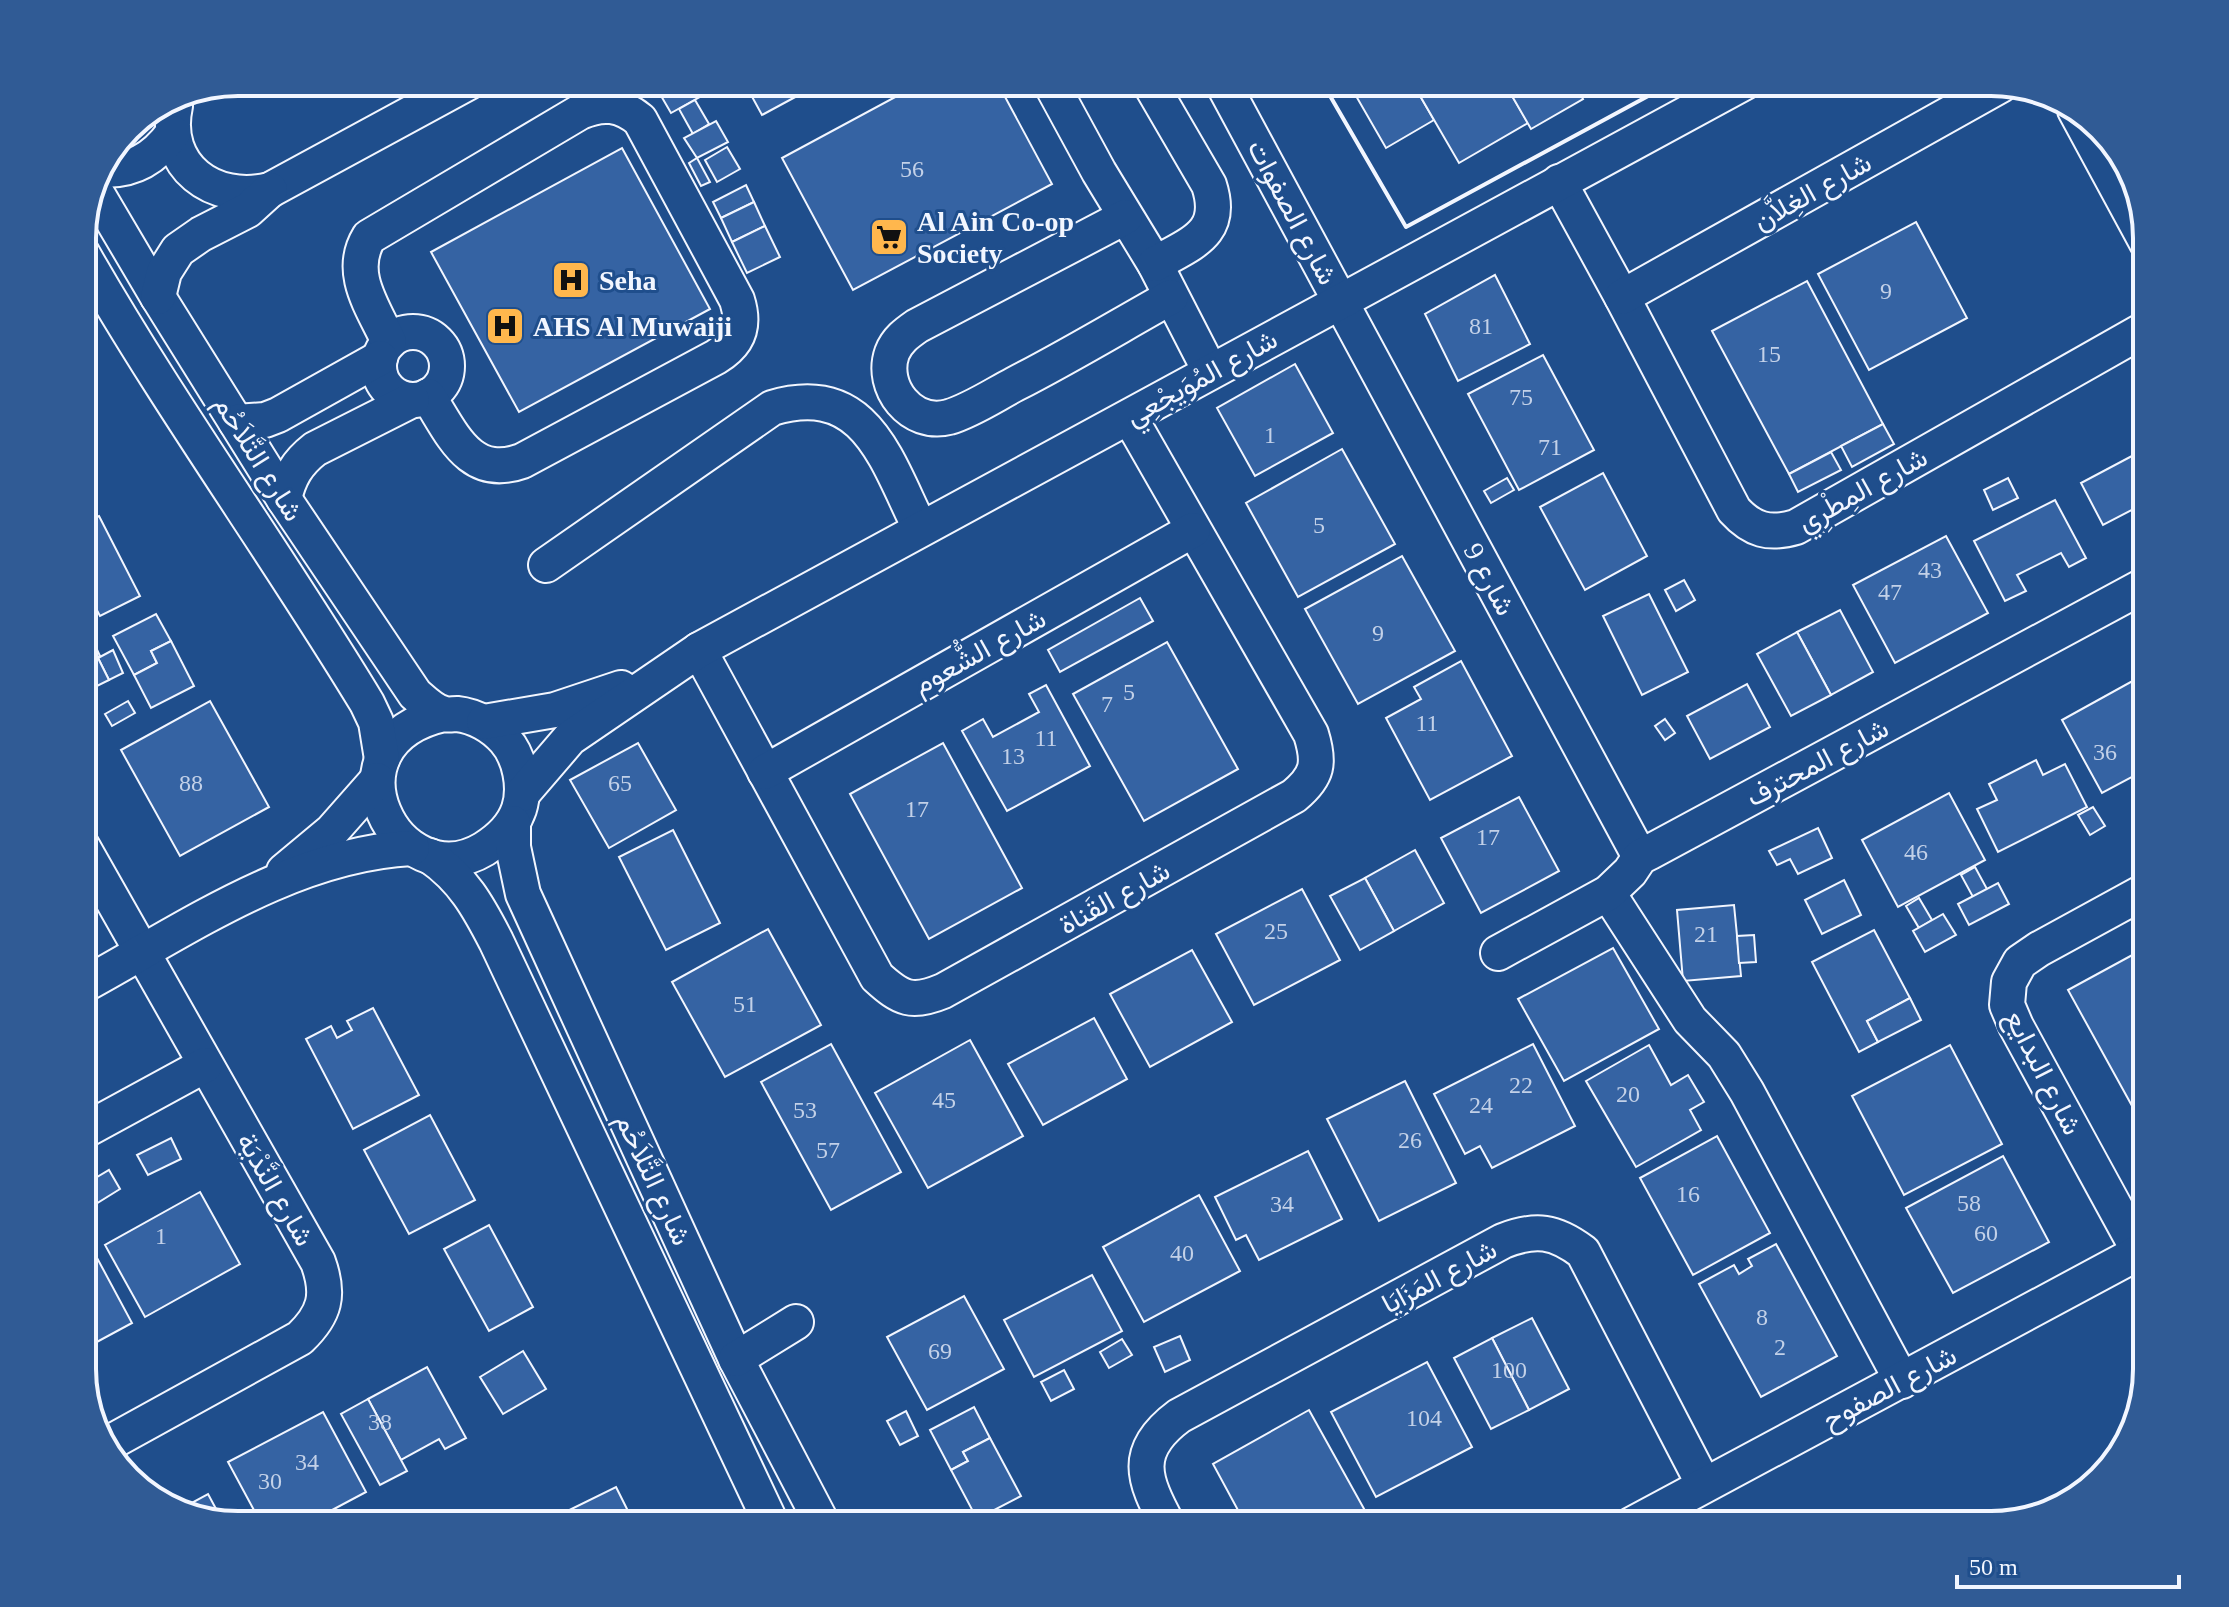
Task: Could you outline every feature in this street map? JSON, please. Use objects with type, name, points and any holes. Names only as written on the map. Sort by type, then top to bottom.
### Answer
[{"type":"street","points":[[158,297],[164,272],[178,250],[201,234],[248,210],[270,190],[443,96]]},
{"type":"street","points":[[1058,96],[1125,217],[1155,264],[1210,371]]},
{"type":"street","points":[[1155,264],[1199,237],[1211,222],[1215,203],[1209,185],[1157,96]]},
{"type":"street","name":"شارع الصفوات","points":[[1230,96],[1340,300]]},
{"type":"street","name":"شارع المُوَيجْعِي","points":[[517,809],[570,738],[699,650],[1719,96]]},
{"type":"street","name":"شارع الغِلاَّن","points":[[1622,297],[1981,96]]},
{"type":"street","points":[[605,105],[618,106],[640,120],[737,300],[741,326],[737,339],[716,357],[522,461],[507,466],[491,466],[476,460],[420,398],[400,397],[383,381],[379,369],[384,350],[358,264],[361,250],[369,237],[580,112],[605,105]]},
{"type":"street","points":[[174,119],[184,161],[207,184],[238,194],[270,190]]},
{"type":"street","points":[[114,170],[123,170],[143,162],[161,150],[174,119]]},
{"type":"street","points":[[2088,134],[2130,212]]},
{"type":"street","name":"شارع المِطْرِي","points":[[1559,182],[1734,510],[1745,522],[1761,531],[1779,532],[1796,527],[2133,336]]},
{"type":"street","name":"شارع التَّلاَحُم","points":[[101,201],[284,499],[415,694],[444,714]]},
{"type":"street","points":[[1125,217],[903,336],[893,350],[889,367],[891,384],[898,399],[911,411],[927,417],[944,418],[960,413],[1171,297]]},
{"type":"street","name":"شارع التَّلاَحُم","points":[[96,277],[196,439],[367,703],[376,722],[380,770]]},
{"type":"street","name":"شارع 9","points":[[1340,300],[1640,857]]},
{"type":"street","points":[[236,422],[265,420],[278,415],[384,350],[398,335],[418,332],[437,342],[446,361],[446,371],[437,390],[315,449],[303,459],[287,484],[284,499]]},
{"type":"street","points":[[546,565],[772,408],[795,401],[819,401],[842,408],[862,422],[877,440],[920,528]]},
{"type":"street","name":"شارع القَناة","points":[[699,650],[877,977],[893,992],[908,999],[927,998],[943,991],[1294,796],[1309,784],[1316,768],[1311,734],[1130,418]]},
{"type":"street","name":"شارع الشُّعوم","points":[[765,772],[1193,530]]},
{"type":"street","name":"شارع المحترف","points":[[1498,953],[1608,893],[1630,872],[1640,857],[2133,592]]},
{"type":"street","name":"شارع المُوَيجْعِي","points":[[484,722],[555,710],[660,675]]},
{"type":"street","points":[[96,978],[268,884],[347,857],[421,852],[454,859],[477,853],[497,841],[517,809],[519,766],[506,740],[484,722],[457,714],[424,719],[407,728],[392,742],[380,770],[332,831],[268,884]]},
{"type":"street","points":[[380,770],[380,807],[392,831],[421,852]]},
{"type":"street","name":"شارع التَّلاَحُم","points":[[517,809],[513,847],[523,894],[736,1359],[816,1511]]},
{"type":"street","name":"شارع التَّلاَحُم","points":[[421,852],[461,881],[496,941],[765,1511]]},
{"type":"street","name":"شارع النَّدْيَة","points":[[96,871],[318,1262],[325,1282],[324,1304],[315,1323],[300,1338],[115,1440]]},
{"type":"street","points":[[1608,893],[1690,1020],[1724,1055],[1747,1092],[1902,1381]]},
{"type":"street","name":"شارع البدايع","points":[[2133,898],[2020,962],[2009,982],[2007,1005],[2133,1234]]},
{"type":"street","points":[[96,1124],[205,1065]]},
{"type":"street","name":"شارع المَزَايَا","points":[[1160,1511],[1146,1474],[1149,1451],[1160,1430],[1193,1408],[1503,1241],[1524,1233],[1545,1233],[1566,1239],[1583,1252],[1704,1485]]},
{"type":"street","name":"شارع الصفوح","points":[[1657,1511],[2133,1261]]},
{"type":"street","points":[[736,1359],[796,1322]]},
{"type":"building","points":[[661,96],[701,96],[671,113]]},
{"type":"building","points":[[752,96],[797,96],[762,115]]},
{"type":"building","name":"Al Ain Co-op Society","points":[[897,96],[1005,96],[1052,184],[853,290],[782,158]]},
{"type":"building","points":[[1356,96],[1420,96],[1434,120],[1386,148]]},
{"type":"building","points":[[1420,96],[1512,96],[1528,123],[1459,163]]},
{"type":"building","points":[[1512,96],[1581,96],[1583,99],[1531,129]]},
{"type":"building","points":[[695,100],[709,124],[693,134],[679,109]]},
{"type":"building","points":[[716,121],[728,142],[697,158],[684,138]]},
{"type":"building","points":[[727,147],[740,169],[717,182],[705,160]]},
{"type":"building","name":"Seha","points":[[622,148],[710,309],[519,412],[431,252]]},
{"type":"building","points":[[697,158],[710,182],[701,186],[689,163]]},
{"type":"building","points":[[746,185],[754,202],[721,218],[713,202]]},
{"type":"building","points":[[754,202],[765,226],[732,242],[721,218]]},
{"type":"building","points":[[1916,222],[1967,318],[1869,370],[1818,274]]},
{"type":"building","points":[[765,226],[780,257],[747,273],[732,242]]},
{"type":"building","points":[[1495,275],[1530,344],[1458,381],[1425,314]]},
{"type":"building","points":[[1807,281],[1883,424],[1789,474],[1712,331]]},
{"type":"building","points":[[1543,355],[1594,450],[1519,490],[1468,394]]},
{"type":"building","points":[[1295,364],[1333,433],[1255,476],[1217,408]]},
{"type":"building","points":[[1883,424],[1894,444],[1852,467],[1841,446]]},
{"type":"building","points":[[1342,449],[1395,544],[1298,597],[1246,503]]},
{"type":"building","points":[[1831,452],[1841,470],[1798,492],[1789,474]]},
{"type":"building","points":[[2133,455],[2133,509],[2103,525],[2081,483]]},
{"type":"building","points":[[1603,473],[1647,556],[1585,590],[1540,507]]},
{"type":"building","points":[[1507,478],[1514,490],[1491,503],[1484,491]]},
{"type":"building","points":[[2008,478],[2018,498],[1993,510],[1984,490]]},
{"type":"building","points":[[2055,500],[2086,558],[2069,567],[2061,553],[2017,575],[2026,591],[2005,601],[1974,541]]},
{"type":"building","points":[[99,516],[140,596],[100,616],[96,608],[96,517]]},
{"type":"building","points":[[1946,536],[1988,613],[1895,663],[1853,585]]},
{"type":"building","points":[[1402,556],[1455,651],[1358,704],[1305,609]]},
{"type":"building","points":[[1684,580],[1695,600],[1676,611],[1665,590]]},
{"type":"building","points":[[1649,594],[1688,672],[1642,695],[1603,616]]},
{"type":"building","points":[[1140,598],[1153,621],[1060,672],[1048,650]]},
{"type":"building","points":[[1840,610],[1873,672],[1831,695],[1797,632]]},
{"type":"building","points":[[156,614],[171,641],[151,651],[157,663],[134,675],[113,636]]},
{"type":"building","points":[[1797,632],[1831,695],[1791,716],[1757,654]]},
{"type":"building","points":[[171,641],[194,686],[151,708],[134,675],[157,663],[151,651]]},
{"type":"building","points":[[1167,642],[1238,769],[1144,821],[1073,694]]},
{"type":"building","points":[[113,650],[123,673],[109,680],[98,658]]},
{"type":"building","points":[[96,659],[109,680],[96,686]]},
{"type":"building","points":[[1461,661],[1512,756],[1430,800],[1386,718],[1421,699],[1414,687]]},
{"type":"building","points":[[2133,681],[2133,776],[2102,793],[2062,720]]},
{"type":"building","points":[[1747,684],[1770,727],[1710,759],[1687,716]]},
{"type":"building","points":[[1046,685],[1090,766],[1007,811],[962,731],[983,719],[993,737],[1039,712],[1029,694]]},
{"type":"building","points":[[128,701],[135,713],[112,726],[105,714]]},
{"type":"building","points":[[210,701],[269,807],[180,856],[121,750]]},
{"type":"building","points":[[1665,719],[1675,733],[1665,740],[1655,726]]},
{"type":"building","points":[[638,743],[676,810],[609,848],[570,780]]},
{"type":"building","points":[[943,743],[1022,888],[929,939],[850,794]]},
{"type":"building","points":[[2036,760],[2043,775],[2065,764],[2087,807],[1998,852],[1977,809],[1997,800],[1989,784]]},
{"type":"building","points":[[1949,793],[1985,860],[1898,907],[1862,840]]},
{"type":"building","points":[[1519,797],[1559,871],[1481,913],[1441,838]]},
{"type":"building","points":[[2093,807],[2105,826],[2090,835],[2078,815]]},
{"type":"building","points":[[1818,828],[1832,858],[1798,874],[1790,859],[1777,865],[1769,851]]},
{"type":"building","points":[[673,830],[720,923],[666,950],[619,857]]},
{"type":"building","points":[[1415,850],[1444,903],[1394,931],[1365,878]]},
{"type":"building","points":[[1975,867],[1987,889],[1973,897],[1961,875]]},
{"type":"building","points":[[1365,878],[1394,931],[1360,950],[1330,896]]},
{"type":"building","points":[[1844,880],[1861,915],[1822,934],[1805,900]]},
{"type":"building","points":[[1998,883],[2009,904],[1969,925],[1958,904]]},
{"type":"building","points":[[1302,889],[1340,960],[1254,1005],[1216,934]]},
{"type":"building","points":[[1919,898],[1932,920],[1919,928],[1906,906]]},
{"type":"building","points":[[1734,905],[1741,976],[1683,981],[1677,910]]},
{"type":"building","points":[[1943,914],[1956,935],[1925,952],[1913,931]]},
{"type":"building","points":[[768,929],[821,1025],[725,1077],[672,982]]},
{"type":"building","points":[[1874,930],[1910,998],[1867,1021],[1878,1042],[1859,1052],[1812,962]]},
{"type":"building","points":[[1754,935],[1756,962],[1739,963],[1737,936]]},
{"type":"building","points":[[1613,948],[1659,1029],[1564,1081],[1518,999]]},
{"type":"building","points":[[1192,950],[1232,1022],[1150,1067],[1110,994]]},
{"type":"building","points":[[2133,955],[2133,1108],[2068,990]]},
{"type":"building","points":[[1910,998],[1921,1020],[1878,1042],[1867,1021]]},
{"type":"building","points":[[373,1008],[419,1095],[353,1129],[306,1039],[331,1026],[337,1038],[352,1030],[347,1021]]},
{"type":"building","points":[[1094,1018],[1127,1079],[1043,1125],[1008,1064]]},
{"type":"building","points":[[970,1040],[1023,1136],[928,1188],[875,1093]]},
{"type":"building","points":[[831,1044],[901,1172],[831,1210],[761,1082]]},
{"type":"building","points":[[1533,1044],[1575,1126],[1492,1168],[1480,1146],[1465,1154],[1434,1094]]},
{"type":"building","points":[[1649,1045],[1671,1085],[1688,1075],[1704,1102],[1690,1110],[1701,1130],[1636,1167],[1586,1081]]},
{"type":"building","points":[[1950,1045],[2002,1144],[1904,1195],[1852,1096]]},
{"type":"building","points":[[1405,1081],[1456,1183],[1379,1221],[1327,1119]]},
{"type":"building","points":[[430,1115],[475,1200],[409,1234],[364,1150]]},
{"type":"building","points":[[1717,1136],[1770,1233],[1693,1275],[1640,1178]]},
{"type":"building","points":[[171,1138],[181,1159],[148,1175],[137,1155]]},
{"type":"building","points":[[1308,1151],[1342,1219],[1259,1260],[1246,1235],[1236,1240],[1215,1197]]},
{"type":"building","points":[[2003,1156],[2049,1242],[1953,1293],[1906,1208]]},
{"type":"building","points":[[109,1170],[120,1189],[96,1204],[96,1178]]},
{"type":"building","points":[[200,1192],[240,1264],[145,1317],[105,1245]]},
{"type":"building","points":[[1199,1195],[1240,1271],[1144,1322],[1103,1247]]},
{"type":"building","points":[[489,1225],[533,1307],[489,1331],[444,1249]]},
{"type":"building","points":[[1776,1244],[1837,1356],[1761,1397],[1699,1284],[1734,1265],[1739,1274],[1752,1266],[1748,1259]]},
{"type":"building","points":[[96,1256],[132,1323],[96,1342]]},
{"type":"building","points":[[1092,1275],[1122,1331],[1034,1377],[1004,1320]]},
{"type":"building","points":[[964,1296],[1004,1369],[927,1410],[887,1337]]},
{"type":"building","points":[[1532,1318],[1569,1389],[1529,1410],[1492,1338]]},
{"type":"building","points":[[1180,1336],[1190,1360],[1165,1372],[1154,1347]]},
{"type":"building","points":[[1492,1338],[1529,1410],[1491,1429],[1454,1358]]},
{"type":"building","points":[[1122,1339],[1132,1355],[1109,1368],[1100,1352]]},
{"type":"building","points":[[523,1351],[546,1389],[503,1414],[480,1377]]},
{"type":"building","points":[[1427,1362],[1472,1447],[1376,1497],[1331,1412]]},
{"type":"building","points":[[427,1367],[466,1438],[445,1449],[439,1439],[401,1460],[368,1399]]},
{"type":"building","points":[[1064,1370],[1074,1389],[1051,1401],[1041,1382]]},
{"type":"building","points":[[368,1399],[407,1471],[380,1485],[341,1414]]},
{"type":"building","points":[[974,1407],[990,1438],[963,1452],[968,1461],[951,1470],[930,1430]]},
{"type":"building","points":[[1309,1410],[1365,1511],[1238,1511],[1213,1464]]},
{"type":"building","points":[[906,1411],[918,1436],[900,1445],[887,1421]]},
{"type":"building","points":[[323,1412],[366,1492],[330,1511],[254,1511],[228,1462]]},
{"type":"building","points":[[990,1438],[1021,1496],[992,1511],[973,1511],[951,1470],[968,1461],[963,1452]]},
{"type":"building","points":[[616,1487],[628,1511],[567,1511]]},
{"type":"building","points":[[208,1494],[216,1509],[201,1506],[192,1503]]},
{"type":"wall","points":[[1330,96],[1406,227],[1648,96]]},
{"type":"place","name":"Al Ain Co-op Society","points":[[889,237]]},
{"type":"place","name":"Seha","points":[[571,280]]},
{"type":"place","name":"AHS Al Muwaiji","points":[[505,326]]}]
